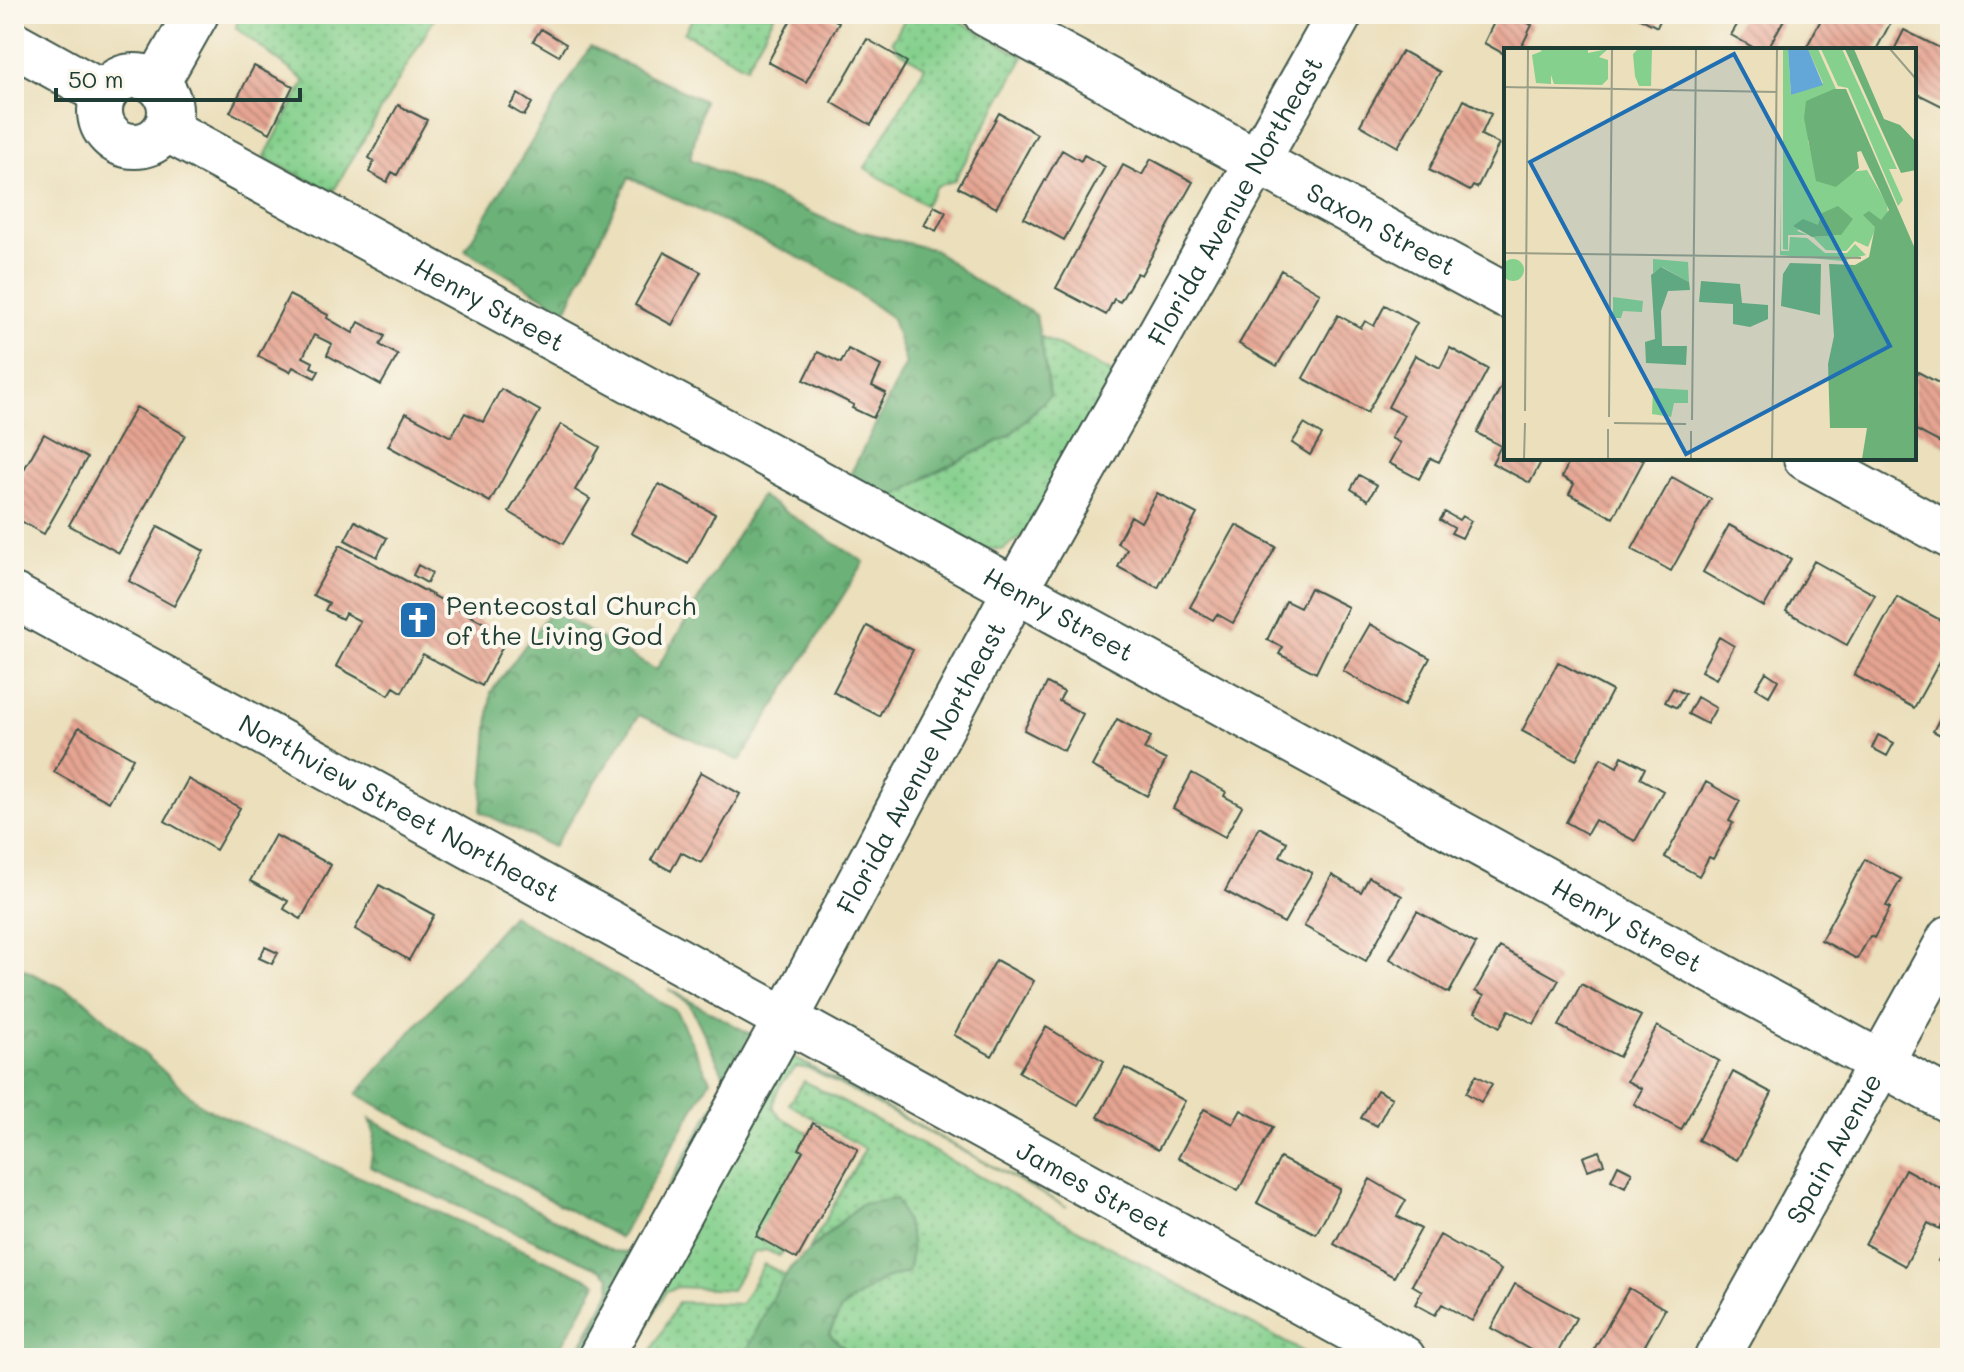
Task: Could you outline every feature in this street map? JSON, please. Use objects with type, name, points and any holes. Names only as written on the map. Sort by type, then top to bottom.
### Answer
[{"type":"street","points":[[157,83],[196,14]]},
{"type":"street","name":"Saxon Street","points":[[986,14],[1504,295]]},
{"type":"street","name":"Florida Avenue Northeast","points":[[600,1358],[1016,589],[1340,14]]},
{"type":"street","points":[[14,44],[104,94]]},
{"type":"street","points":[[134,75],[157,83],[169,99],[171,109],[166,129],[150,144],[139,147],[117,143],[108,135],[99,115],[104,94],[112,84],[134,75]]},
{"type":"street","name":"Henry Street","points":[[166,129],[1016,589],[1950,1101]]},
{"type":"street","points":[[1810,460],[1950,536]]},
{"type":"street","name":"Northview Street Northeast","points":[[14,596],[785,1021]]},
{"type":"street","name":"Spain Avenue","points":[[1717,1358],[1950,938]]},
{"type":"street","name":"James Street","points":[[785,1021],[1403,1358]]},
{"type":"green space","points":[[239,14],[437,14],[333,192],[264,158],[305,81],[236,28]]},
{"type":"green space","points":[[695,14],[775,14],[746,67],[684,33]]},
{"type":"green space","points":[[908,14],[947,14],[1024,57],[954,181],[936,186],[925,205],[865,168],[925,67],[898,50],[892,41]]},
{"type":"green space","points":[[590,47],[704,101],[690,159],[843,227],[935,250],[974,280],[1036,315],[1050,395],[1009,436],[936,472],[891,499],[848,479],[906,364],[892,318],[821,268],[629,177],[566,310],[465,250]]},
{"type":"green space","points":[[1040,336],[1114,374],[1027,532],[1002,550],[973,547],[891,499],[936,472],[1009,436],[1050,395]]},
{"type":"green space","points":[[761,496],[864,562],[740,761],[639,715],[553,847],[481,812],[491,692],[551,610],[656,670]]},
{"type":"green space","points":[[512,915],[676,1011],[710,1080],[620,1238],[357,1094]]},
{"type":"green space","points":[[14,965],[80,996],[203,1107],[597,1283],[555,1358],[14,1358]]},
{"type":"green space","points":[[668,989],[780,1050],[574,1358],[611,1291],[610,1277],[602,1270],[370,1167],[375,1135],[370,1119],[612,1251],[627,1252],[634,1246],[726,1084],[690,1005]]},
{"type":"green space","points":[[780,1050],[1067,1207],[811,1069],[797,1067],[780,1086],[774,1109],[781,1117],[845,1154],[795,1241],[779,1256],[766,1250],[753,1253],[731,1290],[678,1287],[666,1291],[631,1358],[576,1358]]},
{"type":"green space","points":[[804,1081],[1314,1358],[855,1358],[829,1334],[841,1309],[882,1280],[908,1272],[861,1204],[808,1251],[865,1149],[789,1104]]},
{"type":"green space","points":[[896,1199],[910,1234],[908,1272],[882,1280],[841,1309],[829,1334],[855,1358],[744,1358],[790,1268],[861,1204]]},
{"type":"green space","points":[[764,1264],[785,1275],[744,1358],[648,1358],[678,1302],[741,1304]]},
{"type":"building","points":[[794,14],[823,14],[839,22],[806,82],[768,62]]},
{"type":"building","points":[[1498,14],[1510,14],[1532,25],[1521,48],[1504,48],[1504,54],[1484,43]]},
{"type":"building","points":[[1632,14],[1663,14],[1657,27]]},
{"type":"building","points":[[1729,14],[1787,14],[1768,48],[1754,48],[1731,35],[1740,20]]},
{"type":"building","points":[[1824,14],[1881,14],[1892,20],[1877,48],[1806,48]]},
{"type":"building","points":[[541,29],[566,44],[559,56],[533,41]]},
{"type":"building","points":[[1904,30],[1950,53],[1950,95],[1944,107],[1916,93],[1916,48],[1895,48]]},
{"type":"building","points":[[867,39],[907,62],[871,125],[831,102]]},
{"type":"building","points":[[1402,51],[1440,72],[1398,147],[1360,125]]},
{"type":"building","points":[[254,66],[293,86],[270,133],[230,112]]},
{"type":"building","points":[[518,94],[532,103],[524,116],[509,107]]},
{"type":"building","points":[[1464,100],[1491,114],[1481,135],[1499,144],[1477,188],[1473,186],[1470,191],[1429,170]]},
{"type":"building","points":[[398,105],[427,120],[397,175],[392,172],[387,182],[369,172],[374,161],[369,158]]},
{"type":"building","points":[[999,113],[1037,134],[996,208],[958,187]]},
{"type":"building","points":[[1062,150],[1081,161],[1084,155],[1105,167],[1064,240],[1024,218]]},
{"type":"building","points":[[1151,159],[1193,182],[1141,275],[1137,273],[1120,302],[1114,299],[1106,315],[1056,288],[1123,165],[1142,175]]},
{"type":"building","points":[[934,206],[946,212],[936,231],[924,225]]},
{"type":"building","points":[[664,252],[701,272],[672,325],[635,305]]},
{"type":"building","points":[[1281,270],[1320,293],[1277,366],[1239,344]]},
{"type":"building","points":[[289,295],[328,315],[327,318],[353,333],[359,322],[385,336],[380,345],[398,355],[381,385],[327,355],[332,344],[314,335],[303,357],[313,362],[311,367],[319,371],[315,378],[293,367],[290,372],[258,356]]},
{"type":"building","points":[[1385,305],[1417,323],[1367,413],[1303,378],[1338,315],[1361,328],[1365,321],[1374,326]]},
{"type":"building","points":[[1450,348],[1488,369],[1439,462],[1430,458],[1419,479],[1389,463],[1400,443],[1391,438],[1404,415],[1388,407],[1415,355],[1440,368]]},
{"type":"building","points":[[848,349],[881,366],[872,386],[886,393],[873,418],[804,380],[818,352],[841,363]]},
{"type":"building","points":[[1918,372],[1950,389],[1950,448],[1916,430]]},
{"type":"building","points":[[1504,386],[1504,460],[1542,460],[1530,483],[1492,463],[1501,446],[1477,433]]},
{"type":"building","points":[[501,389],[540,411],[490,502],[388,446],[406,413],[451,437],[465,413],[483,422]]},
{"type":"building","points":[[136,407],[185,435],[119,553],[69,525]]},
{"type":"building","points":[[561,424],[600,447],[575,490],[590,499],[563,544],[509,512]]},
{"type":"building","points":[[1304,424],[1322,435],[1310,455],[1292,443]]},
{"type":"building","points":[[44,434],[87,458],[44,534],[14,517],[14,487]]},
{"type":"building","points":[[1644,460],[1613,518],[1569,494],[1574,484],[1562,477],[1567,461]]},
{"type":"building","points":[[1359,475],[1377,485],[1368,500],[1351,489]]},
{"type":"building","points":[[1672,477],[1711,499],[1671,571],[1632,549]]},
{"type":"building","points":[[659,484],[715,514],[688,564],[631,533]]},
{"type":"building","points":[[1157,493],[1197,514],[1158,588],[1118,567],[1127,549],[1117,543],[1131,516],[1141,522]]},
{"type":"building","points":[[1445,512],[1459,520],[1462,516],[1471,521],[1462,538],[1451,533],[1454,528],[1440,520]]},
{"type":"building","points":[[355,521],[387,538],[377,557],[345,540]]},
{"type":"building","points":[[1236,525],[1276,547],[1233,623],[1217,614],[1213,620],[1190,607]]},
{"type":"building","points":[[1729,525],[1791,559],[1764,607],[1703,572]]},
{"type":"building","points":[[158,526],[204,551],[174,606],[129,581]]},
{"type":"building","name":"Pentecostal Church of the Living God","points":[[340,545],[508,636],[482,686],[423,654],[402,692],[394,687],[389,695],[336,666],[360,621],[345,613],[342,619],[325,610],[329,603],[313,595]]},
{"type":"building","points":[[1814,561],[1875,595],[1847,645],[1786,611]]},
{"type":"building","points":[[418,565],[432,573],[427,583],[413,575]]},
{"type":"building","points":[[1310,588],[1348,607],[1316,673],[1279,654],[1283,647],[1267,640],[1286,601],[1300,608]]},
{"type":"building","points":[[1897,597],[1950,625],[1950,643],[1914,708],[1854,675]]},
{"type":"building","points":[[1370,624],[1430,658],[1404,706],[1343,671]]},
{"type":"building","points":[[867,626],[913,650],[879,716],[833,692]]},
{"type":"building","points":[[1719,637],[1734,646],[1716,679],[1701,671]]},
{"type":"building","points":[[1558,662],[1612,691],[1576,760],[1522,731]]},
{"type":"building","points":[[1766,672],[1778,680],[1769,696],[1756,688]]},
{"type":"building","points":[[1047,683],[1064,692],[1059,701],[1083,714],[1064,751],[1024,730]]},
{"type":"building","points":[[1673,688],[1685,694],[1677,708],[1665,702]]},
{"type":"building","points":[[1697,697],[1716,708],[1707,724],[1688,714]]},
{"type":"building","points":[[1950,699],[1950,740],[1933,731]]},
{"type":"building","points":[[1117,719],[1151,737],[1144,749],[1166,760],[1147,796],[1092,766]]},
{"type":"building","points":[[79,727],[133,758],[109,802],[54,772]]},
{"type":"building","points":[[1878,735],[1894,743],[1887,756],[1872,748]]},
{"type":"building","points":[[1622,756],[1645,768],[1640,778],[1663,791],[1635,841],[1595,820],[1587,834],[1566,822],[1601,758],[1617,767]]},
{"type":"building","points":[[701,772],[740,794],[701,863],[681,852],[671,871],[651,860]]},
{"type":"building","points":[[1192,773],[1226,792],[1224,796],[1242,806],[1225,837],[1173,808]]},
{"type":"building","points":[[188,779],[240,808],[216,850],[165,821]]},
{"type":"building","points":[[1706,782],[1740,801],[1729,821],[1733,823],[1713,859],[1709,857],[1699,876],[1665,857]]},
{"type":"building","points":[[1259,827],[1287,842],[1280,856],[1312,873],[1284,923],[1225,891]]},
{"type":"building","points":[[275,835],[331,865],[301,919],[284,909],[288,901],[250,881]]},
{"type":"building","points":[[1865,859],[1901,879],[1886,906],[1890,908],[1874,938],[1870,936],[1857,959],[1821,940]]},
{"type":"building","points":[[1332,875],[1361,892],[1369,877],[1402,896],[1366,961],[1304,926]]},
{"type":"building","points":[[379,885],[434,915],[409,960],[355,929]]},
{"type":"building","points":[[1417,911],[1476,944],[1449,993],[1390,959]]},
{"type":"building","points":[[265,947],[278,953],[272,964],[259,958]]},
{"type":"building","points":[[1500,947],[1559,980],[1534,1024],[1509,1010],[1500,1027],[1475,1012],[1484,996],[1475,991]]},
{"type":"building","points":[[996,960],[1034,981],[992,1056],[954,1035]]},
{"type":"building","points":[[1581,984],[1641,1016],[1619,1057],[1559,1026]]},
{"type":"building","points":[[1657,1026],[1719,1061],[1681,1130],[1634,1104],[1642,1089],[1627,1081]]},
{"type":"building","points":[[1046,1027],[1104,1061],[1078,1105],[1019,1072]]},
{"type":"building","points":[[1125,1068],[1185,1101],[1158,1150],[1098,1117]]},
{"type":"building","points":[[1733,1072],[1772,1093],[1737,1160],[1698,1140]]},
{"type":"building","points":[[1476,1075],[1492,1084],[1481,1102],[1466,1093]]},
{"type":"building","points":[[1377,1090],[1392,1098],[1377,1126],[1361,1118]]},
{"type":"building","points":[[1204,1109],[1233,1124],[1241,1110],[1273,1127],[1238,1191],[1178,1158]]},
{"type":"building","points":[[813,1123],[858,1149],[797,1259],[756,1236],[803,1151],[799,1149]]},
{"type":"building","points":[[1599,1151],[1604,1164],[1588,1170],[1583,1157]]},
{"type":"building","points":[[1280,1158],[1340,1189],[1316,1234],[1257,1203]]},
{"type":"building","points":[[1618,1165],[1632,1172],[1625,1187],[1611,1180]]},
{"type":"building","points":[[1905,1169],[1945,1191],[1943,1195],[1950,1199],[1950,1209],[1940,1229],[1928,1223],[1905,1266],[1865,1244]]},
{"type":"building","points":[[1370,1179],[1406,1200],[1397,1216],[1421,1229],[1394,1277],[1334,1244]]},
{"type":"building","points":[[1440,1235],[1501,1270],[1472,1321],[1442,1304],[1435,1315],[1415,1304],[1422,1291],[1412,1285]]},
{"type":"building","points":[[1950,1239],[1950,1268],[1938,1261]]},
{"type":"building","points":[[1515,1284],[1576,1318],[1555,1358],[1545,1358],[1491,1328]]},
{"type":"building","points":[[1629,1288],[1665,1309],[1638,1358],[1589,1358]]},
{"type":"place","name":"Pentecostal Church of the Living God","points":[[418,620]]}]
